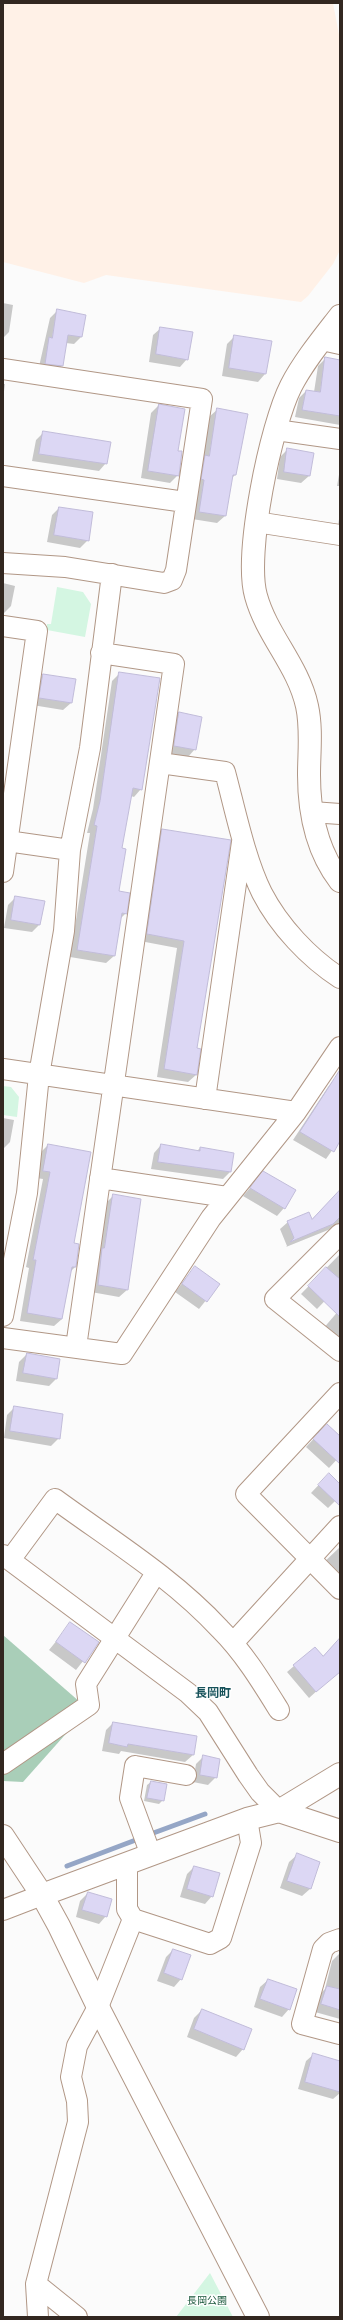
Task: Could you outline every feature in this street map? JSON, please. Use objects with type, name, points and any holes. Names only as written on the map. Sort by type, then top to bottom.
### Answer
[{"type":"street","points":[[340,316],[331,342],[292,385],[282,406],[256,522],[253,559],[255,595],[262,614],[298,678],[307,706],[311,742],[309,775],[312,812],[316,833],[324,857],[340,881]]},
{"type":"street","points":[[3,369],[202,398],[185,502],[176,570],[172,580],[164,583],[65,567],[3,563]]},
{"type":"street","points":[[276,430],[340,439]]},
{"type":"street","points":[[3,476],[185,502]]},
{"type":"street","points":[[256,522],[340,535]]},
{"type":"street","points":[[3,1316],[27,1193],[39,1074],[64,931],[70,850],[90,748],[112,574]]},
{"type":"street","points":[[3,626],[37,631],[3,872]]},
{"type":"street","points":[[76,1347],[174,664],[102,653]]},
{"type":"street","points":[[160,762],[225,772],[243,838],[262,893],[288,931],[330,971],[340,978]]},
{"type":"street","points":[[312,812],[340,814]]},
{"type":"street","points":[[205,1099],[243,838]]},
{"type":"street","points":[[7,841],[70,850]]},
{"type":"street","points":[[3,1338],[122,1354],[211,1218],[296,1112],[340,1047]]},
{"type":"street","points":[[3,1070],[296,1112]]},
{"type":"street","points":[[100,1178],[227,1197]]},
{"type":"street","points":[[340,1234],[275,1299],[340,1351]]},
{"type":"street","points":[[340,1393],[246,1494],[340,1589]]},
{"type":"street","points":[[279,1710],[251,1665],[219,1627],[156,1573],[55,1499],[6,1558],[167,1676],[208,1712],[260,1792],[279,1810],[340,1831]]},
{"type":"street","points":[[233,1643],[340,1526]]},
{"type":"street","points":[[3,1764],[89,1705],[86,1684],[114,1637],[156,1573]]},
{"type":"street","points":[[150,1851],[130,1798],[135,1766],[186,1775]]},
{"type":"street","points":[[3,1910],[127,1864],[150,1851],[279,1810],[340,1774]]},
{"type":"street","points":[[127,1864],[127,1909],[133,1919],[210,1944],[221,1938],[251,1843],[247,1819]]},
{"type":"street","points":[[3,1836],[42,1895],[258,2317]]},
{"type":"street","points":[[38,2317],[36,2284],[78,2122],[77,2101],[71,2077],[77,2046],[98,2007],[133,1919]]},
{"type":"street","points":[[340,1939],[329,1943],[323,1949],[302,2024],[340,2034]]},
{"type":"street","points":[[36,2284],[77,2317]]},
{"type":"shaded area","points":[[3,3],[333,3],[340,40],[340,250],[333,264],[308,296],[301,302],[106,275],[84,283],[3,262]]},
{"type":"green space","points":[[57,587],[83,592],[91,604],[85,637],[47,630],[47,624],[51,624]]},
{"type":"green space","points":[[3,1086],[11,1087],[19,1097],[17,1117],[3,1115]]},
{"type":"green space","points":[[3,1635],[88,1709],[23,1782],[3,1781]]},
{"type":"green space","name":"長岡公園","points":[[210,2273],[233,2317],[176,2317]]},
{"type":"building","points":[[57,309],[86,315],[82,337],[68,335],[63,366],[45,364],[49,337],[52,338]]},
{"type":"building","points":[[160,327],[193,332],[188,360],[156,354]]},
{"type":"building","points":[[234,335],[272,341],[266,374],[229,368]]},
{"type":"building","points":[[325,357],[340,360],[340,416],[302,410],[306,390],[320,392]]},
{"type":"building","points":[[159,404],[185,409],[178,451],[182,451],[179,476],[148,471]]},
{"type":"building","points":[[217,408],[248,414],[236,475],[233,475],[226,516],[199,512],[204,480],[201,479],[205,455],[209,456]]},
{"type":"building","points":[[43,431],[111,442],[107,464],[39,454]]},
{"type":"building","points":[[287,448],[314,453],[310,476],[284,472]]},
{"type":"building","points":[[59,507],[93,512],[89,541],[54,535]]},
{"type":"building","points":[[119,672],[160,678],[142,790],[133,788],[122,848],[126,849],[119,891],[130,893],[127,914],[122,913],[115,956],[77,950],[97,826],[94,825],[100,801]]},
{"type":"building","points":[[43,674],[76,679],[72,703],[39,698]]},
{"type":"building","points":[[179,712],[202,717],[196,750],[174,746]]},
{"type":"building","points":[[162,829],[231,840],[197,1048],[201,1049],[197,1075],[164,1069],[184,941],[147,934]]},
{"type":"building","points":[[15,896],[45,901],[40,925],[11,920]]},
{"type":"building","points":[[340,1070],[340,1141],[334,1152],[300,1132]]},
{"type":"building","points":[[48,1144],[91,1152],[74,1243],[79,1244],[76,1267],[72,1267],[62,1319],[27,1313],[36,1260],[33,1260],[50,1172],[43,1171]]},
{"type":"building","points":[[161,1144],[200,1151],[200,1147],[234,1153],[231,1172],[158,1162]]},
{"type":"building","points":[[263,1171],[296,1190],[285,1209],[250,1188]]},
{"type":"building","points":[[340,1190],[340,1217],[333,1224],[290,1242],[294,1238],[287,1221],[309,1212],[312,1219]]},
{"type":"building","points":[[113,1194],[141,1199],[128,1290],[98,1285],[102,1248],[104,1248]]},
{"type":"building","points":[[195,1266],[220,1284],[207,1302],[182,1284]]},
{"type":"building","points":[[326,1267],[340,1279],[340,1317],[308,1286]]},
{"type":"building","points":[[27,1353],[60,1359],[57,1379],[23,1373]]},
{"type":"building","points":[[14,1406],[63,1414],[60,1439],[10,1431]]},
{"type":"building","points":[[327,1424],[340,1436],[340,1464],[313,1439]]},
{"type":"building","points":[[329,1473],[340,1484],[340,1506],[318,1485]]},
{"type":"building","points":[[70,1622],[99,1642],[85,1663],[56,1642]]},
{"type":"building","points":[[340,1638],[340,1672],[316,1692],[293,1665],[315,1647],[323,1656]]},
{"type":"building","points":[[113,1722],[197,1736],[194,1755],[128,1744],[127,1747],[109,1743]]},
{"type":"building","points":[[203,1755],[220,1759],[217,1778],[200,1775]]},
{"type":"building","points":[[151,1781],[167,1784],[164,1801],[147,1798]]},
{"type":"building","points":[[297,1853],[320,1862],[311,1889],[287,1881]]},
{"type":"building","points":[[194,1866],[220,1873],[213,1897],[187,1889]]},
{"type":"building","points":[[88,1892],[112,1899],[107,1917],[82,1910]]},
{"type":"building","points":[[173,1949],[191,1955],[182,1980],[164,1973]]},
{"type":"building","points":[[268,1979],[297,1989],[290,2010],[260,1999]]},
{"type":"building","points":[[327,1986],[340,1989],[340,2010],[321,2004]]},
{"type":"building","points":[[202,2009],[252,2029],[244,2050],[194,2029]]},
{"type":"building","points":[[313,2053],[340,2061],[340,2092],[305,2082]]},
{"type":"waterway","points":[[148,1835],[205,1814]]},
{"type":"waterway","points":[[67,1866],[141,1838]]},
{"type":"district","name":"長岡町","points":[[213,1694]]}]
